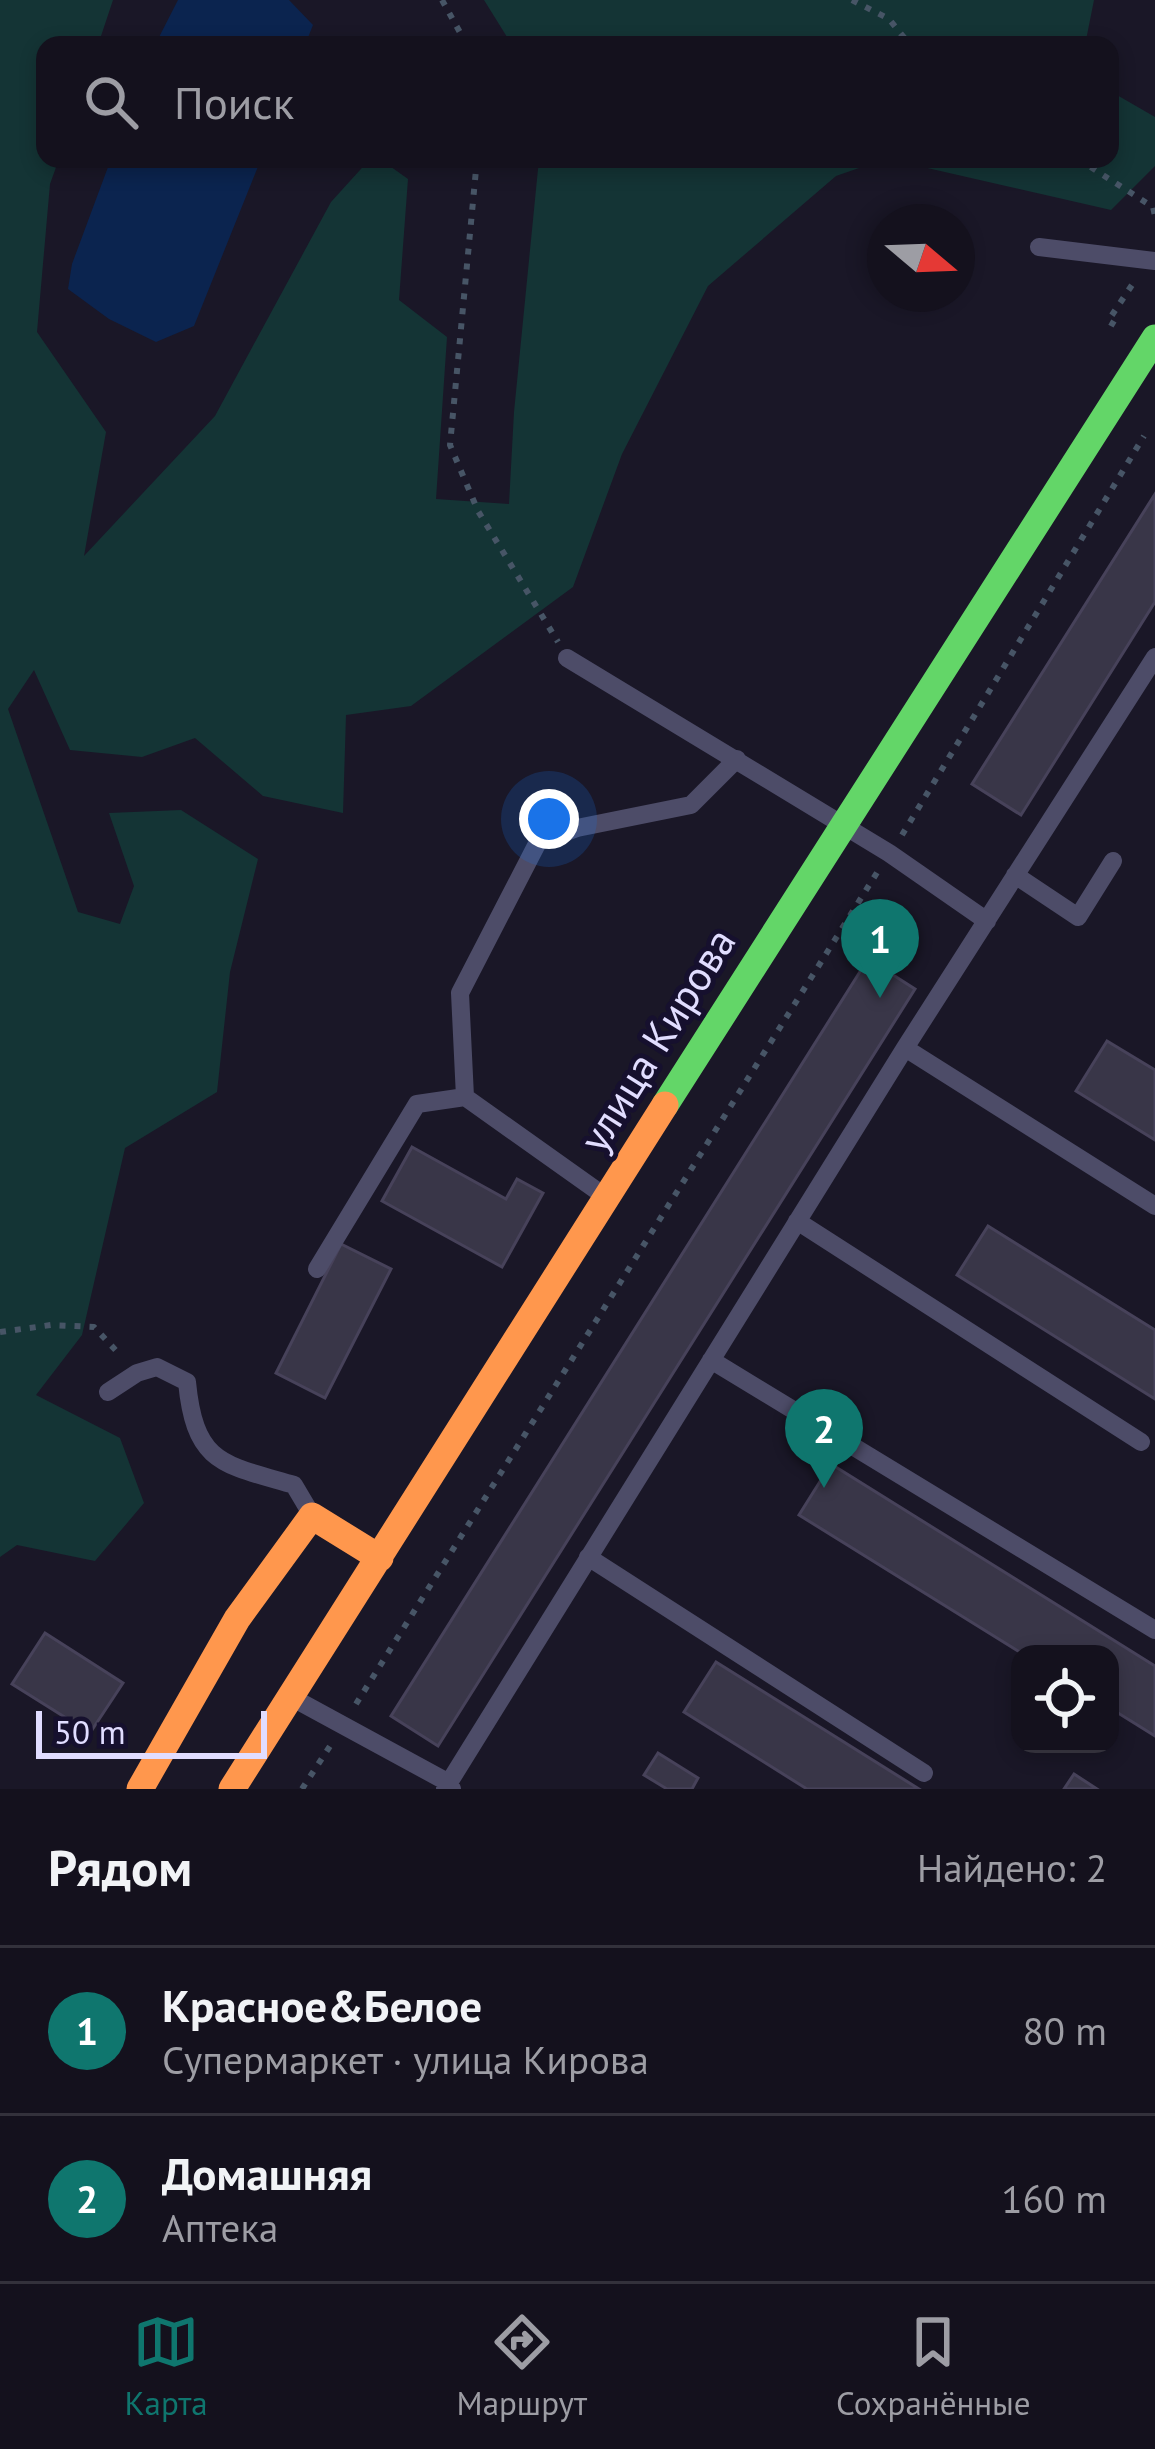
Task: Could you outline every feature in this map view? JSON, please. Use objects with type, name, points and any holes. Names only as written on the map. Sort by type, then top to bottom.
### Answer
[{"type":"street","name":"улица Кирова","points":[[232,1789],[1155,338]]},
{"type":"street","points":[[140,1789],[236,1619],[312,1516],[380,1558]]},
{"type":"lane","points":[[1039,247],[1152,260]]},
{"type":"lane","points":[[291,1696],[449,1787],[905,1048],[1155,657]]},
{"type":"lane","points":[[567,658],[889,854],[987,921]]},
{"type":"lane","points":[[465,1097],[460,993],[538,842],[577,828],[691,805],[737,759]]},
{"type":"lane","points":[[1015,875],[1078,917],[1113,861]]},
{"type":"lane","points":[[905,1048],[1155,1207]]},
{"type":"lane","points":[[317,1269],[417,1104],[465,1097],[607,1198]]},
{"type":"lane","points":[[797,1221],[1141,1442]]},
{"type":"lane","points":[[711,1360],[1155,1630]]},
{"type":"lane","points":[[108,1393],[157,1366],[187,1382],[190,1415],[201,1442],[227,1466],[293,1485],[312,1516]]},
{"type":"lane","points":[[588,1558],[924,1773]]},
{"type":"path","points":[[442,0],[462,36]]},
{"type":"path","points":[[852,0],[889,20],[902,36]]},
{"type":"path","points":[[476,168],[450,445],[478,511],[567,658]]},
{"type":"path","points":[[1091,168],[1154,210]]},
{"type":"path","points":[[1108,321],[1152,260]]},
{"type":"path","points":[[302,1789],[889,854],[1155,418]]},
{"type":"path","points":[[0,1332],[51,1324],[94,1327],[137,1373]]},
{"type":"green space","points":[[0,0],[113,0],[101,36],[36,36],[36,168],[56,168],[50,184],[37,332],[106,432],[84,556],[215,416],[331,202],[362,168],[393,168],[408,179],[399,300],[447,337],[436,499],[509,504],[538,168],[859,168],[836,176],[708,286],[622,454],[573,587],[411,706],[346,715],[343,813],[263,796],[195,738],[142,757],[70,750],[34,670],[8,709],[78,912],[120,924],[134,886],[109,813],[181,810],[258,859],[230,972],[217,1092],[125,1148],[82,1335],[36,1395],[120,1438],[144,1503],[95,1561],[17,1545],[0,1557]]},
{"type":"green space","points":[[484,0],[1094,0],[1087,36],[506,36]]},
{"type":"green space","points":[[1119,96],[1155,117],[1155,166],[1111,210],[927,168],[1119,168]]},
{"type":"water","points":[[178,0],[289,0],[313,25],[309,36],[160,36]]},
{"type":"water","points":[[108,168],[257,168],[194,326],[156,342],[109,319],[68,289],[72,264]]},
{"type":"building","points":[[1155,494],[1155,602],[1021,815],[972,784]]},
{"type":"building","points":[[868,959],[915,989],[438,1746],[391,1716]]},
{"type":"building","points":[[1107,1041],[1155,1070],[1155,1140],[1076,1091]]},
{"type":"building","points":[[412,1147],[506,1199],[517,1179],[543,1193],[502,1267],[382,1201]]},
{"type":"building","points":[[988,1226],[1155,1330],[1155,1399],[957,1275]]},
{"type":"building","points":[[341,1244],[391,1269],[325,1398],[276,1373]]},
{"type":"building","points":[[831,1464],[1155,1666],[1155,1736],[1119,1714],[1119,1645],[1011,1647],[799,1515]]},
{"type":"building","points":[[45,1633],[123,1683],[90,1733],[12,1684]]},
{"type":"building","points":[[716,1662],[919,1789],[807,1789],[684,1712]]},
{"type":"building","points":[[658,1753],[698,1778],[692,1789],[667,1789],[644,1775]]},
{"type":"building","points":[[1074,1774],[1097,1789],[1064,1789]]},
{"type":"traffic: fast","points":[[665,1105],[1155,338]]},
{"type":"traffic: slow","points":[[232,1789],[665,1105]]},
{"type":"traffic: slow","points":[[140,1789],[237,1619],[312,1516],[380,1558]]},
{"type":"place","name":"Красное&Белое","points":[[880,998]]},
{"type":"place","name":"Домашняя","points":[[824,1488]]}]
